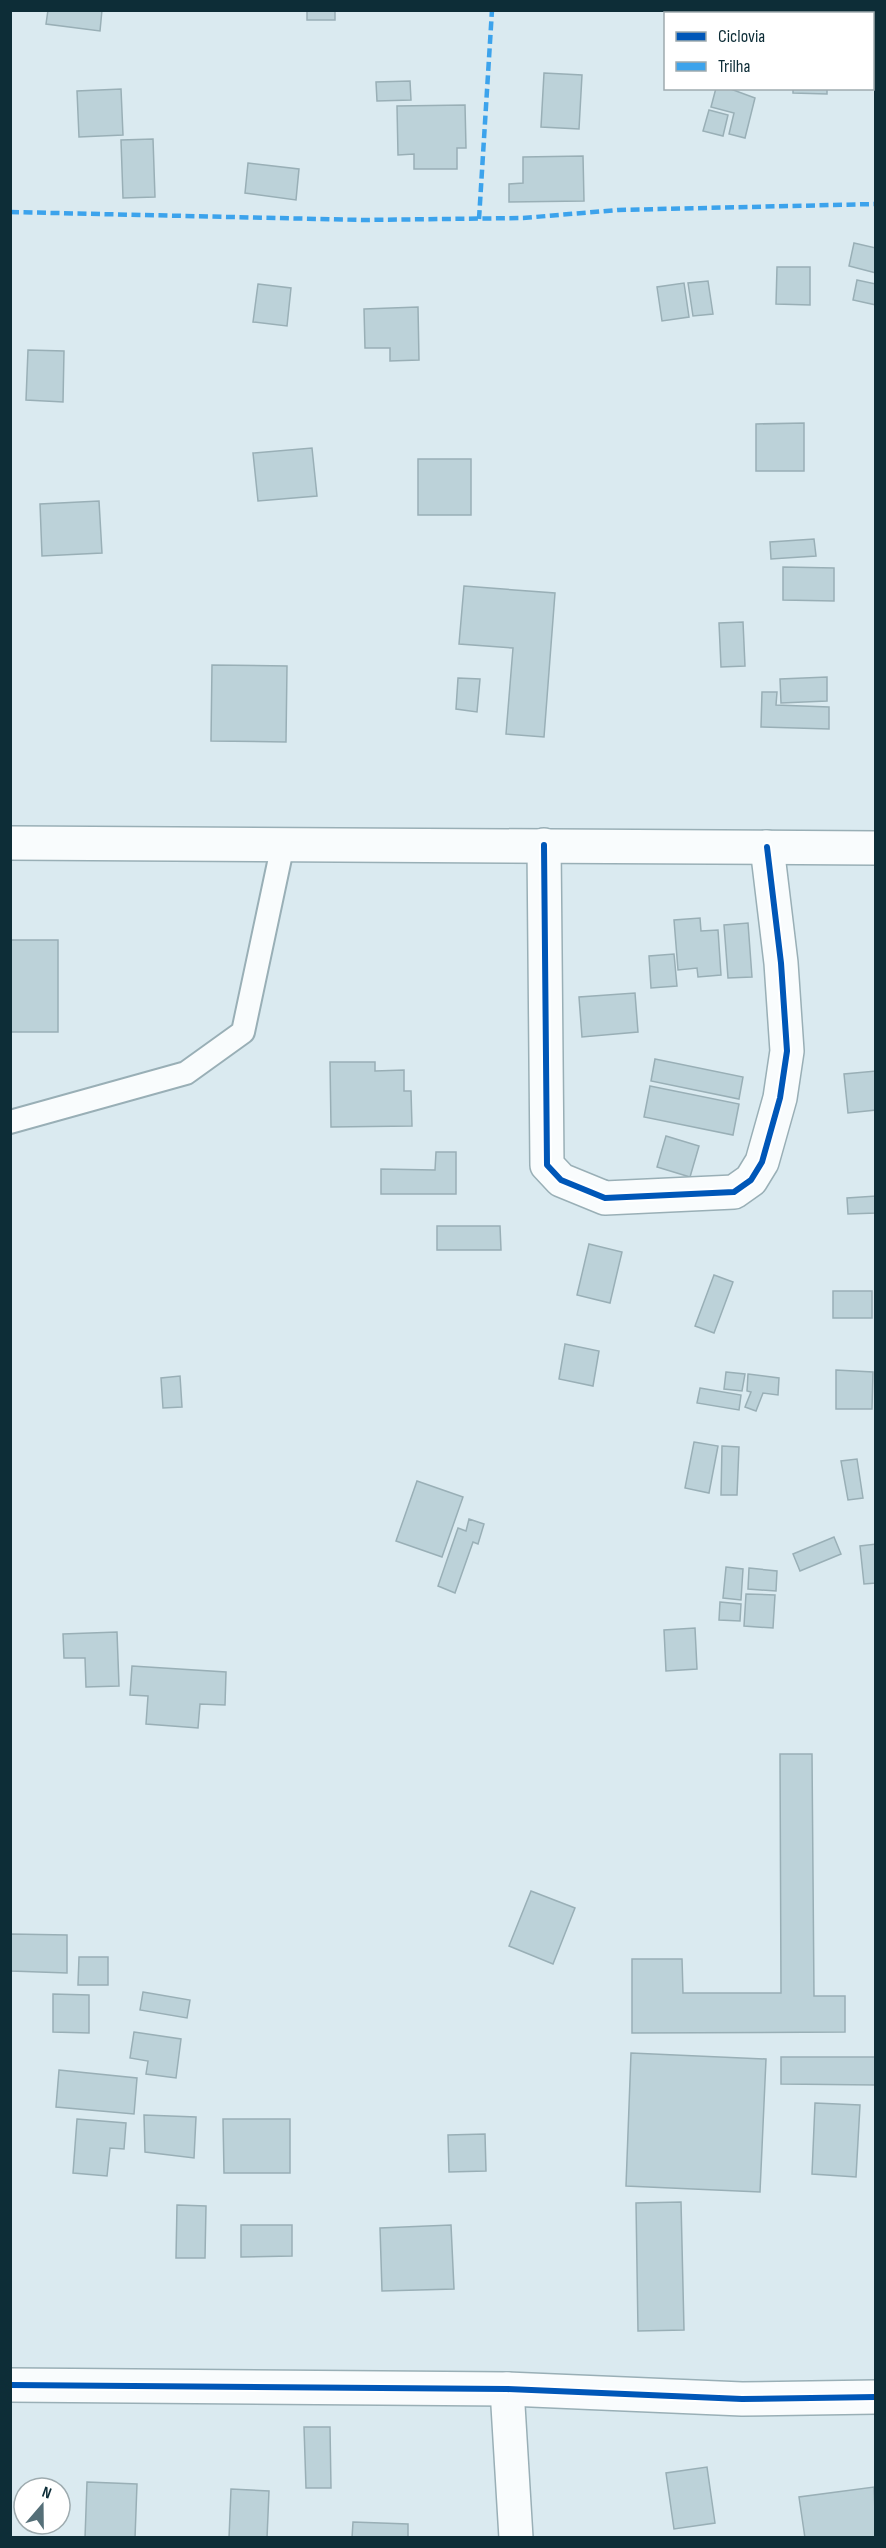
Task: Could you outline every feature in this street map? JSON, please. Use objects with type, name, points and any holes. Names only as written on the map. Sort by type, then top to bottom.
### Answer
[{"type":"street","points":[[10,843],[876,848]]},
{"type":"street","points":[[544,845],[547,1165],[561,1180],[605,1198],[734,1192],[751,1180],[762,1162],[780,1098],[787,1051],[781,963],[767,847]]},
{"type":"street","points":[[10,2385],[507,2389],[742,2398],[876,2397]]},
{"type":"street","points":[[507,2389],[516,2538]]},
{"type":"lane","points":[[10,1122],[186,1073],[243,1032],[283,844]]},
{"type":"building","points":[[48,10],[102,10],[100,31],[46,24]]},
{"type":"building","points":[[307,10],[335,10],[335,20],[307,20]]},
{"type":"building","points":[[739,10],[760,10],[760,12]]},
{"type":"building","points":[[808,10],[855,10],[855,12]]},
{"type":"building","points":[[544,73],[582,75],[579,129],[541,127]]},
{"type":"building","points":[[410,81],[411,100],[377,101],[376,82]]},
{"type":"building","points":[[121,89],[123,135],[79,137],[77,91]]},
{"type":"building","points":[[715,90],[733,90],[755,98],[745,138],[729,134],[734,113],[711,107]]},
{"type":"building","points":[[793,90],[827,90],[827,94],[793,93]]},
{"type":"building","points":[[465,105],[466,148],[457,148],[457,169],[414,169],[414,154],[398,155],[397,106]]},
{"type":"building","points":[[709,110],[728,115],[723,136],[703,131]]},
{"type":"building","points":[[153,139],[155,197],[123,198],[121,140]]},
{"type":"building","points":[[583,156],[584,201],[509,202],[509,184],[523,183],[523,157]]},
{"type":"building","points":[[248,163],[299,169],[296,200],[245,193]]},
{"type":"building","points":[[854,243],[876,248],[876,273],[849,266]]},
{"type":"building","points":[[777,267],[810,267],[810,305],[776,304]]},
{"type":"building","points":[[857,280],[876,284],[876,305],[853,300]]},
{"type":"building","points":[[708,281],[713,314],[693,316],[688,283]]},
{"type":"building","points":[[684,283],[689,317],[662,321],[657,287]]},
{"type":"building","points":[[258,284],[291,288],[287,326],[253,322]]},
{"type":"building","points":[[418,307],[419,360],[390,361],[390,348],[365,348],[364,309]]},
{"type":"building","points":[[28,350],[64,351],[63,402],[26,400]]},
{"type":"building","points":[[804,423],[804,471],[756,471],[756,424]]},
{"type":"building","points":[[312,448],[317,496],[258,501],[253,453]]},
{"type":"building","points":[[418,459],[471,459],[471,515],[418,515]]},
{"type":"building","points":[[99,501],[102,553],[42,556],[40,504]]},
{"type":"building","points":[[814,539],[816,556],[771,559],[770,542]]},
{"type":"building","points":[[783,567],[834,568],[834,601],[783,600]]},
{"type":"building","points":[[464,586],[555,593],[544,737],[506,734],[513,648],[459,644]]},
{"type":"building","points":[[743,622],[745,666],[721,667],[719,623]]},
{"type":"building","points":[[212,665],[287,666],[286,742],[211,741]]},
{"type":"building","points":[[827,677],[827,701],[781,703],[780,679]]},
{"type":"building","points":[[458,678],[480,679],[477,712],[456,709]]},
{"type":"building","points":[[762,692],[777,692],[776,705],[829,707],[829,729],[761,727]]},
{"type":"building","points":[[700,918],[701,931],[718,930],[721,975],[698,977],[697,968],[678,970],[674,920]]},
{"type":"building","points":[[748,923],[752,977],[728,978],[724,925]]},
{"type":"building","points":[[10,940],[58,940],[58,1032],[10,1032]]},
{"type":"building","points":[[674,954],[677,986],[651,988],[649,956]]},
{"type":"building","points":[[635,993],[638,1032],[582,1037],[579,997]]},
{"type":"building","points":[[655,1059],[743,1077],[739,1099],[651,1081]]},
{"type":"building","points":[[330,1062],[375,1062],[375,1071],[404,1070],[404,1091],[411,1091],[412,1126],[331,1127]]},
{"type":"building","points":[[876,1071],[876,1110],[848,1113],[844,1074]]},
{"type":"building","points":[[650,1086],[739,1104],[733,1135],[644,1117]]},
{"type":"building","points":[[666,1136],[699,1146],[690,1177],[657,1167]]},
{"type":"building","points":[[436,1152],[456,1152],[456,1194],[381,1194],[381,1169],[435,1170]]},
{"type":"building","points":[[876,1196],[876,1213],[848,1214],[847,1198]]},
{"type":"building","points":[[437,1226],[500,1226],[501,1250],[437,1250]]},
{"type":"building","points":[[589,1244],[622,1252],[610,1303],[577,1295]]},
{"type":"building","points":[[714,1275],[733,1282],[714,1333],[695,1326]]},
{"type":"building","points":[[833,1291],[872,1291],[872,1318],[833,1318]]},
{"type":"building","points":[[565,1344],[599,1351],[593,1386],[559,1379]]},
{"type":"building","points":[[836,1370],[873,1372],[872,1409],[836,1409]]},
{"type":"building","points":[[726,1372],[745,1374],[742,1391],[724,1389]]},
{"type":"building","points":[[748,1374],[779,1378],[778,1395],[763,1393],[756,1411],[745,1407],[751,1392],[747,1391]]},
{"type":"building","points":[[180,1376],[182,1407],[163,1408],[161,1378]]},
{"type":"building","points":[[700,1388],[741,1395],[739,1410],[697,1403]]},
{"type":"building","points":[[694,1442],[718,1446],[709,1493],[685,1488]]},
{"type":"building","points":[[722,1446],[739,1447],[737,1495],[721,1495]]},
{"type":"building","points":[[857,1459],[863,1498],[848,1500],[841,1461]]},
{"type":"building","points":[[417,1481],[463,1497],[442,1557],[396,1541]]},
{"type":"building","points":[[469,1519],[484,1524],[478,1544],[473,1542],[455,1593],[438,1586],[458,1528],[466,1531]]},
{"type":"building","points":[[834,1537],[841,1554],[800,1571],[793,1554]]},
{"type":"building","points":[[876,1544],[876,1583],[864,1584],[860,1546]]},
{"type":"building","points":[[726,1567],[743,1569],[741,1600],[723,1598]]},
{"type":"building","points":[[749,1568],[777,1571],[776,1591],[748,1589]]},
{"type":"building","points":[[746,1594],[775,1595],[773,1628],[744,1626]]},
{"type":"building","points":[[720,1602],[741,1604],[740,1621],[719,1620]]},
{"type":"building","points":[[695,1628],[697,1669],[666,1671],[664,1630]]},
{"type":"building","points":[[117,1632],[119,1686],[86,1687],[85,1658],[64,1658],[63,1634]]},
{"type":"building","points":[[132,1666],[226,1672],[225,1705],[200,1704],[198,1728],[146,1724],[148,1696],[130,1695]]},
{"type":"building","points":[[780,1754],[812,1754],[814,1996],[845,1996],[845,2032],[632,2033],[632,1959],[682,1959],[683,1993],[781,1993]]},
{"type":"building","points":[[531,1891],[575,1908],[553,1964],[509,1946]]},
{"type":"building","points":[[11,1934],[67,1935],[67,1973],[11,1971]]},
{"type":"building","points":[[79,1957],[108,1957],[108,1985],[78,1985]]},
{"type":"building","points":[[143,1992],[190,2000],[187,2018],[140,2010]]},
{"type":"building","points":[[53,1994],[89,1995],[89,2033],[53,2032]]},
{"type":"building","points":[[134,2032],[181,2039],[176,2078],[146,2074],[148,2061],[130,2058]]},
{"type":"building","points":[[631,2053],[766,2059],[760,2192],[626,2186]]},
{"type":"building","points":[[781,2057],[876,2057],[876,2085],[781,2084]]},
{"type":"building","points":[[59,2070],[137,2078],[134,2114],[56,2107]]},
{"type":"building","points":[[815,2103],[860,2105],[856,2177],[812,2174]]},
{"type":"building","points":[[144,2115],[196,2117],[194,2158],[145,2152]]},
{"type":"building","points":[[77,2119],[126,2123],[124,2149],[110,2148],[107,2176],[73,2173]]},
{"type":"building","points":[[223,2119],[290,2119],[290,2173],[224,2173]]},
{"type":"building","points":[[485,2134],[486,2171],[449,2172],[448,2135]]},
{"type":"building","points":[[681,2202],[684,2330],[638,2331],[636,2203]]},
{"type":"building","points":[[177,2205],[206,2206],[205,2258],[176,2258]]},
{"type":"building","points":[[241,2225],[292,2225],[292,2256],[241,2257]]},
{"type":"building","points":[[451,2225],[454,2289],[382,2291],[380,2228]]},
{"type":"building","points":[[304,2427],[330,2427],[331,2488],[306,2488]]},
{"type":"building","points":[[707,2467],[715,2523],[674,2529],[666,2473]]},
{"type":"building","points":[[87,2482],[137,2484],[135,2538],[85,2538]]},
{"type":"building","points":[[874,2487],[876,2538],[805,2538],[799,2497]]},
{"type":"building","points":[[231,2489],[269,2491],[267,2538],[229,2538]]},
{"type":"building","points":[[353,2522],[408,2524],[408,2538],[352,2538]]},
{"type":"marked path","points":[[479,219],[492,10]]},
{"type":"marked path","points":[[10,212],[364,220],[523,218],[618,210],[876,204]]},
{"type":"cycle path","points":[[544,845],[547,1165],[561,1180],[605,1198],[734,1192],[751,1180],[762,1162],[780,1098],[787,1051],[781,963],[767,847]]},
{"type":"cycle path","points":[[10,2385],[507,2389],[742,2399],[876,2397]]}]
